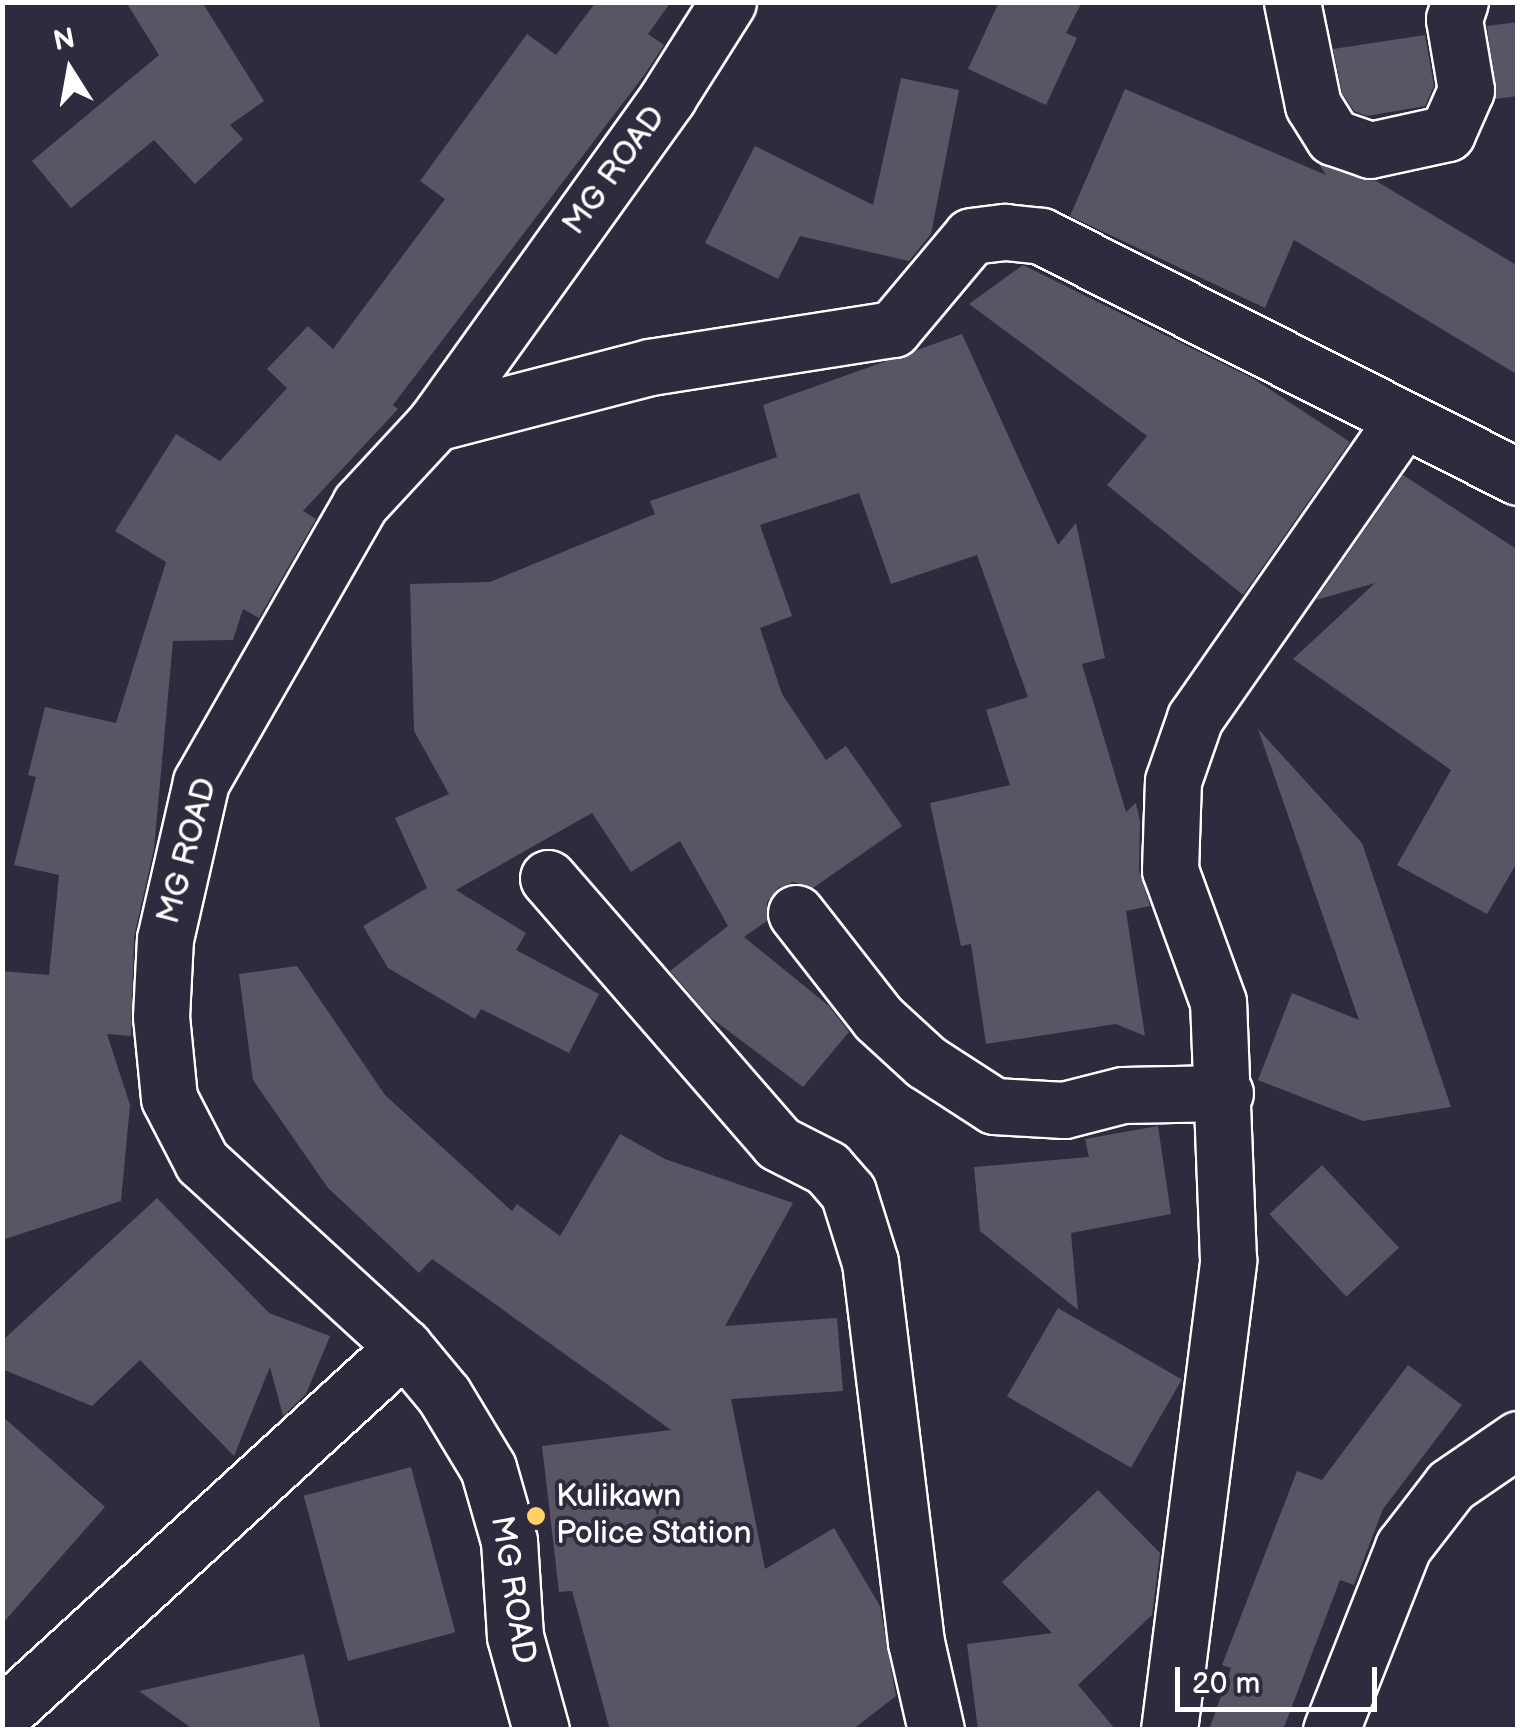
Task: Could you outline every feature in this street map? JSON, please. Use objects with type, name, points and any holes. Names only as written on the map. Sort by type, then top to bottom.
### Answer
[{"type":"street","name":"MG ROAD","points":[[541,1730],[515,1636],[509,1541],[488,1468],[444,1396],[404,1347],[202,1162],[169,1098],[161,1016],[165,939],[201,782],[360,504],[436,422],[668,97],[728,2]]},
{"type":"street","points":[[1292,2],[1313,105],[1333,137],[1370,150],[1446,133],[1466,90],[1454,19],[1460,2]]},
{"type":"street","points":[[436,422],[631,371],[893,329],[971,236],[1005,232],[1041,236],[1518,477]]},
{"type":"street","points":[[1169,1730],[1228,1260],[1225,1093],[1215,982],[1178,903],[1170,870],[1173,781],[1194,718],[1403,420]]},
{"type":"street","points":[[548,878],[778,1143],[827,1168],[855,1206],[870,1262],[916,1642],[936,1730]]},
{"type":"street","points":[[796,912],[878,1018],[926,1062],[994,1106],[1064,1110],[1123,1095],[1225,1093]]},
{"type":"street","points":[[2,1715],[404,1347]]},
{"type":"street","points":[[1331,1730],[1403,1548],[1450,1486],[1518,1438]]},
{"type":"building","points":[[126,2],[202,2],[264,101],[230,125],[243,139],[195,184],[154,140],[71,208],[32,161],[159,55]]},
{"type":"building","points":[[596,2],[671,2],[648,34],[664,45],[645,74],[393,405],[398,409],[303,511],[316,519],[259,618],[243,609],[233,640],[173,641],[154,849],[134,937],[131,1036],[107,1034],[130,1105],[121,1201],[2,1240],[2,971],[49,975],[59,875],[14,865],[36,777],[28,775],[45,707],[116,723],[166,562],[115,531],[176,434],[220,461],[287,388],[267,369],[308,326],[333,349],[445,199],[420,181],[527,34],[556,55]]},
{"type":"building","points":[[999,2],[1082,2],[1066,33],[1077,38],[1046,105],[968,69]]},
{"type":"building","points":[[1518,22],[1518,96],[1495,99],[1487,26]]},
{"type":"building","points":[[1425,35],[1434,86],[1425,106],[1367,116],[1354,111],[1342,93],[1333,49]]},
{"type":"building","points":[[901,78],[959,90],[931,234],[909,261],[800,236],[778,279],[705,243],[755,146],[873,205]]},
{"type":"building","points":[[1125,89],[1326,175],[1319,164],[1376,181],[1518,266],[1518,375],[1294,240],[1265,308],[1070,216]]},
{"type":"building","points":[[1023,265],[1254,379],[1350,442],[1243,595],[1107,485],[1147,436],[969,304]]},
{"type":"building","points":[[962,334],[1058,545],[1076,523],[1105,658],[1082,664],[1126,812],[1136,803],[1140,822],[1139,870],[1150,906],[1126,911],[1145,1036],[1116,1024],[986,1044],[971,944],[961,946],[930,803],[1010,785],[986,710],[1028,697],[977,555],[891,584],[859,493],[760,525],[792,616],[760,628],[782,694],[826,760],[846,746],[902,826],[813,888],[793,882],[778,888],[767,902],[767,921],[744,937],[829,1006],[849,1032],[803,1087],[710,1017],[670,971],[728,926],[680,841],[631,872],[592,813],[456,890],[526,933],[516,950],[599,994],[569,1053],[481,1009],[475,1019],[388,968],[363,926],[427,888],[395,818],[449,794],[414,731],[410,584],[490,582],[655,514],[650,501],[777,457],[763,405]]},
{"type":"building","points":[[1403,475],[1518,550],[1518,861],[1487,914],[1397,865],[1451,770],[1293,659],[1375,583],[1316,600]]},
{"type":"building","points":[[1258,729],[1362,843],[1451,1107],[1363,1121],[1258,1080],[1292,993],[1359,1020]]},
{"type":"building","points":[[297,966],[385,1095],[512,1211],[517,1204],[560,1236],[620,1134],[665,1159],[793,1203],[725,1326],[837,1318],[843,1391],[731,1399],[765,1569],[834,1528],[880,1606],[896,1696],[852,1730],[610,1730],[572,1591],[559,1592],[542,1446],[671,1430],[432,1259],[419,1273],[328,1188],[253,1080],[239,974]]},
{"type":"building","points":[[1158,1126],[1171,1214],[1071,1233],[1078,1310],[980,1231],[974,1167],[1089,1157],[1085,1139]]},
{"type":"building","points":[[1322,1165],[1399,1248],[1346,1297],[1269,1214]]},
{"type":"building","points":[[157,1198],[269,1313],[330,1336],[306,1394],[283,1416],[270,1367],[234,1456],[140,1360],[92,1406],[2,1369],[2,1341]]},
{"type":"building","points":[[1058,1308],[1182,1380],[1131,1468],[1007,1396]]},
{"type":"building","points":[[1408,1365],[1462,1405],[1383,1509],[1354,1585],[1340,1580],[1283,1730],[1209,1730],[1231,1668],[1222,1665],[1297,1471],[1322,1480]]},
{"type":"building","points":[[2,1416],[105,1507],[2,1624]]},
{"type":"building","points":[[411,1467],[455,1632],[348,1661],[304,1496]]},
{"type":"building","points":[[1098,1490],[1160,1553],[1152,1615],[1078,1685],[1116,1730],[978,1730],[967,1644],[1052,1633],[1002,1582]]},
{"type":"building","points":[[304,1654],[321,1730],[194,1730],[139,1691]]},
{"type":"place","name":"Kulikawn Police Station","points":[[536,1516]]}]
